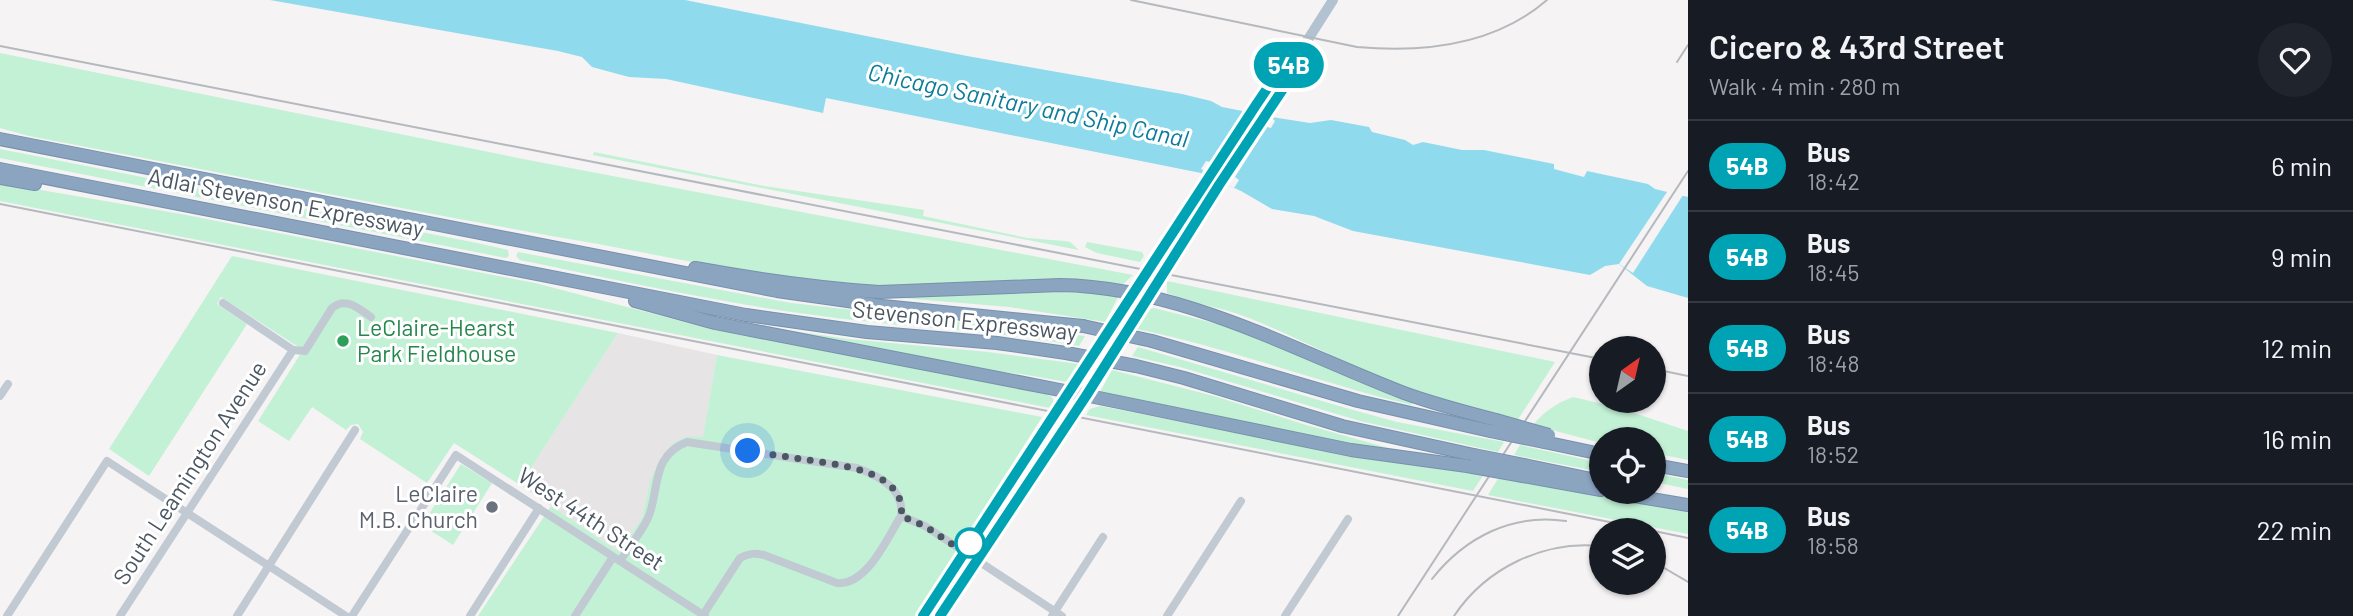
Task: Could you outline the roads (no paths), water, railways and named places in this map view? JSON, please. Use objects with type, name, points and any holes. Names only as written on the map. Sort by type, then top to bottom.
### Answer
[{"type":"highway","name":"Stevenson Expressway","points":[[0,138],[723,282],[835,300],[1083,326],[1152,341],[1358,401],[1493,426],[1546,438],[1570,448],[1589,452]]},
{"type":"highway","name":"Adlai Stevenson Expressway","points":[[0,169],[565,280]]},
{"type":"highway","points":[[0,178],[85,192],[153,199]]},
{"type":"highway","points":[[562,251],[620,255],[779,282],[879,292],[1085,285],[1134,293],[1235,322],[1493,426]]},
{"type":"highway","name":"Stevenson Expressway","points":[[565,280],[797,323],[901,336],[1018,346],[1136,366],[1470,461],[1589,479]]},
{"type":"highway","points":[[565,280],[715,323],[1351,450],[1470,461]]},
{"type":"highway","points":[[1666,467],[1688,471]]},
{"type":"highway","points":[[1526,471],[1589,487]]},
{"type":"highway","points":[[1666,494],[1688,499]]},
{"type":"highway","points":[[1666,501],[1688,505]]},
{"type":"main road","points":[[941,616],[1289,80],[1293,63],[1334,0]]},
{"type":"main road","points":[[923,616],[1256,105],[1277,74],[1293,63]]},
{"type":"street","name":"South Leamington Avenue","points":[[120,616],[293,350],[305,351],[332,308],[338,303],[348,302],[371,317]]},
{"type":"street","points":[[223,303],[293,350]]},
{"type":"street","points":[[0,396],[8,384]]},
{"type":"street","points":[[237,616],[354,433]]},
{"type":"street","points":[[575,616],[649,515],[657,475],[665,460],[681,444],[694,442],[867,472],[893,488],[901,502],[901,516],[867,569],[855,580],[847,584],[837,583],[764,555],[746,554],[740,558],[704,615]]},
{"type":"street","name":"West 44th Street","points":[[352,616],[456,455],[704,615]]},
{"type":"street","points":[[7,616],[107,461],[346,616]]},
{"type":"street","points":[[1167,616],[1241,501]]},
{"type":"street","points":[[482,616],[472,613],[539,508]]},
{"type":"street","points":[[901,516],[925,526],[1056,615],[1103,537]]},
{"type":"street","points":[[1284,616],[1348,519]]},
{"type":"water","name":"Chicago Sanitary and Ship Canal","points":[[270,0],[685,0],[967,56],[1182,94],[1211,101],[1222,107],[1278,118],[1310,123],[1331,120],[1369,127],[1372,132],[1405,140],[1413,145],[1423,142],[1462,150],[1484,150],[1554,164],[1554,169],[1584,177],[1587,171],[1648,184],[1655,189],[1688,197],[1688,298],[1647,286],[1619,264],[1605,266],[1590,275],[1353,231],[1314,216],[1272,209],[1201,173],[826,98],[823,113],[666,79],[629,77],[592,67],[582,57],[558,51]]},
{"type":"railway","points":[[1131,0],[1357,47],[1382,49],[1433,47],[1481,37],[1504,28],[1547,0]]},
{"type":"railway","points":[[1677,62],[1688,45]]},
{"type":"railway","points":[[0,46],[1589,357]]},
{"type":"railway","points":[[1398,616],[1688,171]]},
{"type":"railway","points":[[0,204],[1589,518]]},
{"type":"railway","points":[[1666,371],[1688,376]]},
{"type":"railway","points":[[1432,579],[1459,551],[1492,531],[1527,521],[1566,521]]},
{"type":"railway","points":[[1666,533],[1688,538]]},
{"type":"railway","points":[[1454,616],[1482,584],[1518,561],[1558,548],[1589,545]]},
{"type":"railway","points":[[1666,569],[1688,582]]},
{"type":"place","name":"LeClaire-Hearst Park Fieldhouse","points":[[343,341]]},
{"type":"place","name":"LeClaire M.B. Church","points":[[492,507]]}]
